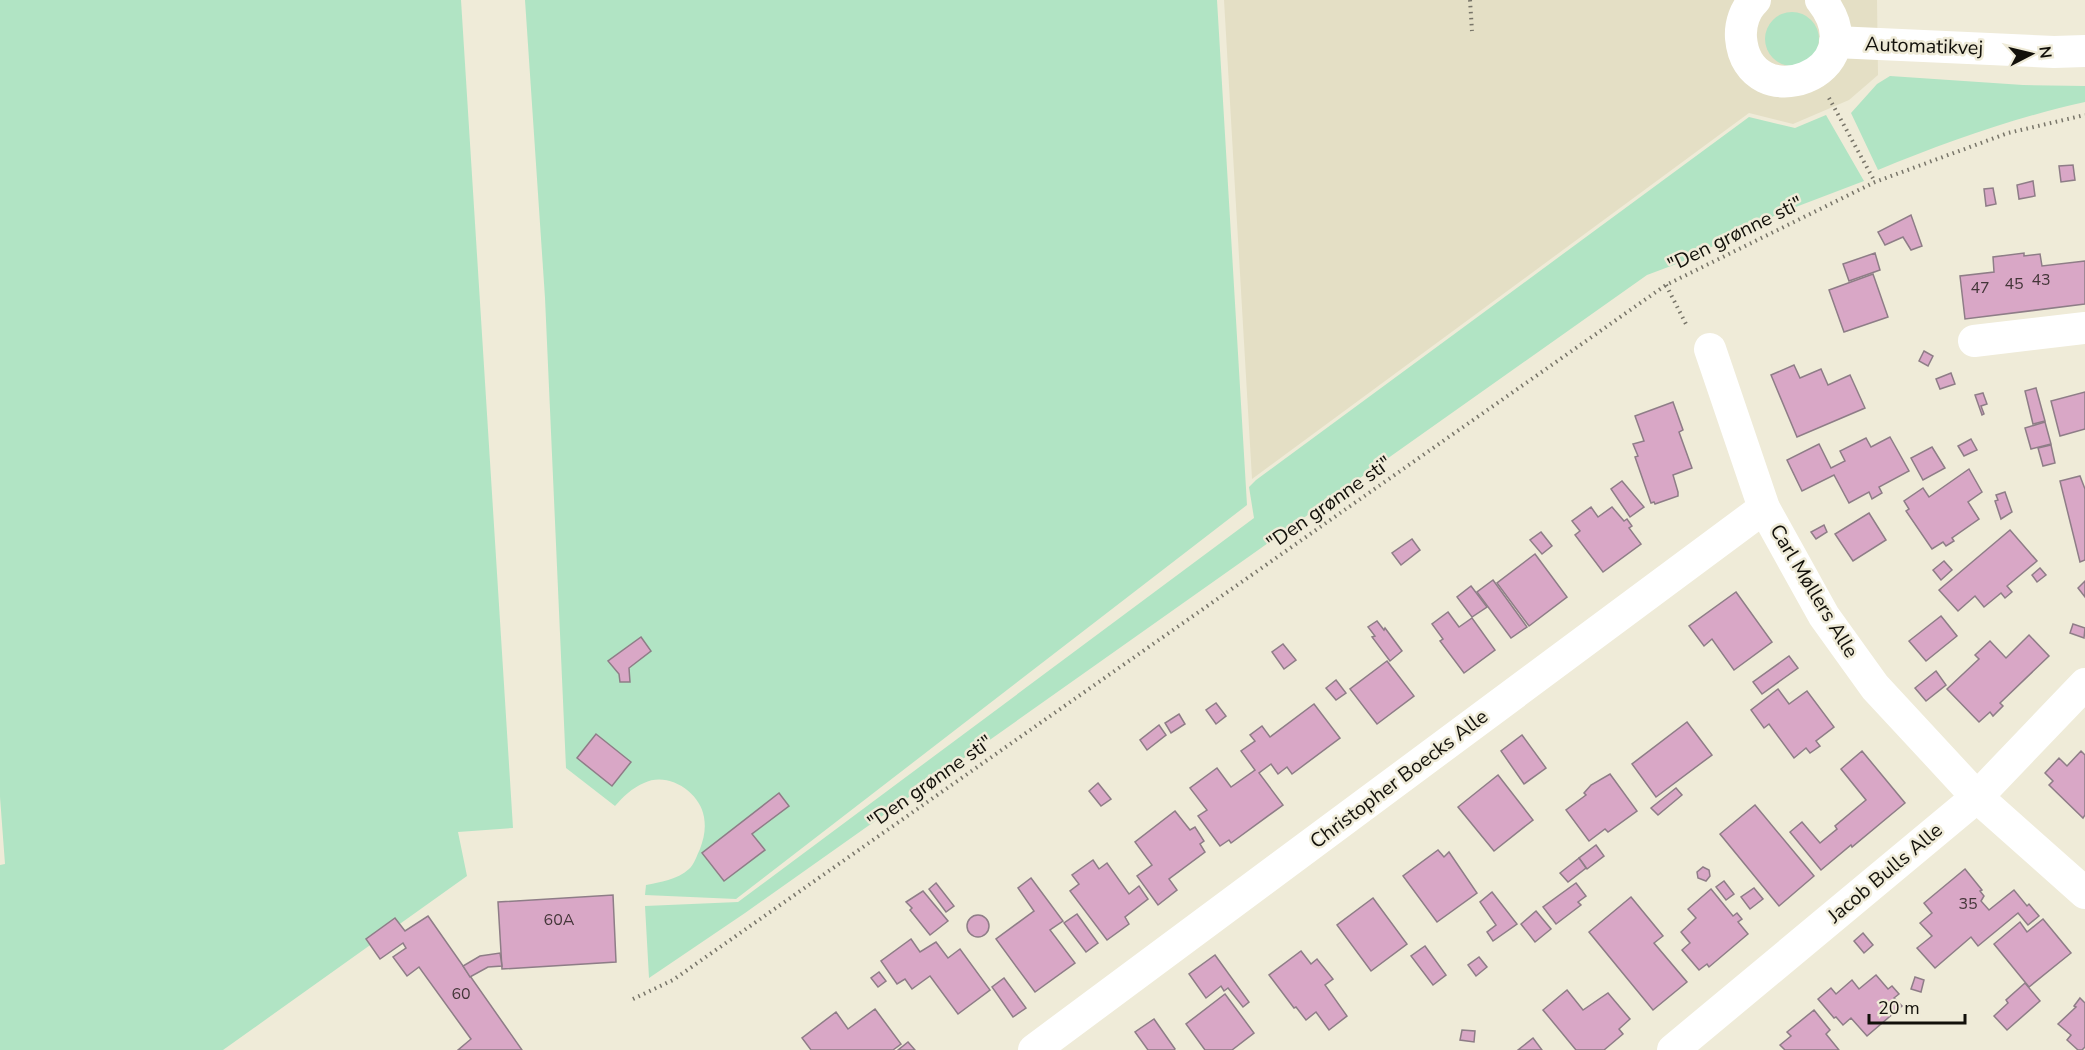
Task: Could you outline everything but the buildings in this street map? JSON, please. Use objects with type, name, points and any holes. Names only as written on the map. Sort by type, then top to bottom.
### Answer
[{"type":"street","points":[[1755,0],[1744,16],[1740,31],[1742,48],[1749,63],[1761,74],[1774,80],[1788,82],[1803,80],[1816,74],[1832,54],[1836,27],[1830,12],[1821,0]]},
{"type":"street","name":"Automatikvej","points":[[1835,42],[2055,52],[2085,51]]},
{"type":"street","points":[[1974,341],[2085,328]]},
{"type":"street","name":"Carl Møllers Alle","points":[[1710,349],[1764,508],[1824,616],[1875,687],[1977,797],[2085,893]]},
{"type":"street","name":"Christopher Boecks Alle","points":[[1034,1050],[1764,508]]},
{"type":"street","name":"Jacob Bulls Alle","points":[[1673,1050],[1977,797],[2085,684]]},
{"type":"path","points":[[1470,0],[1472,31]]},
{"type":"path","points":[[1816,74],[1875,182]]},
{"type":"path","name":"\"Den grønne sti\"","points":[[633,999],[673,980],[1666,285],[1875,182],[2008,133],[2085,115]]},
{"type":"path","points":[[1666,285],[1695,341],[1710,349]]},
{"type":"shaded area","points":[[1224,0],[1877,0],[1878,75],[1849,100],[1793,124],[1749,113],[1252,479]]},
{"type":"green space","points":[[0,0],[461,0],[513,828],[458,832],[467,876],[223,1050],[0,1050],[0,865],[5,864],[0,797]]},
{"type":"green space","points":[[525,0],[1217,0],[1247,505],[736,899],[645,895],[646,885],[674,878],[689,869],[700,849],[705,826],[704,817],[696,799],[690,792],[672,782],[653,780],[636,787],[615,806],[566,768],[545,298]]},
{"type":"green space","points":[[1792,12],[1802,14],[1811,20],[1817,29],[1819,39],[1817,49],[1811,58],[1802,64],[1792,66],[1782,64],[1773,58],[1767,49],[1765,39],[1767,29],[1773,20],[1782,14]]},
{"type":"green space","points":[[1890,76],[2023,85],[2085,86],[2085,102],[2032,115],[1980,132],[1878,170],[1851,113],[1877,84]]},
{"type":"green space","points":[[1826,115],[1864,181],[1780,213],[1679,263],[1647,275],[745,913],[649,978],[645,906],[738,902],[1254,518],[1249,487],[1256,480],[1749,117],[1795,128]]}]
